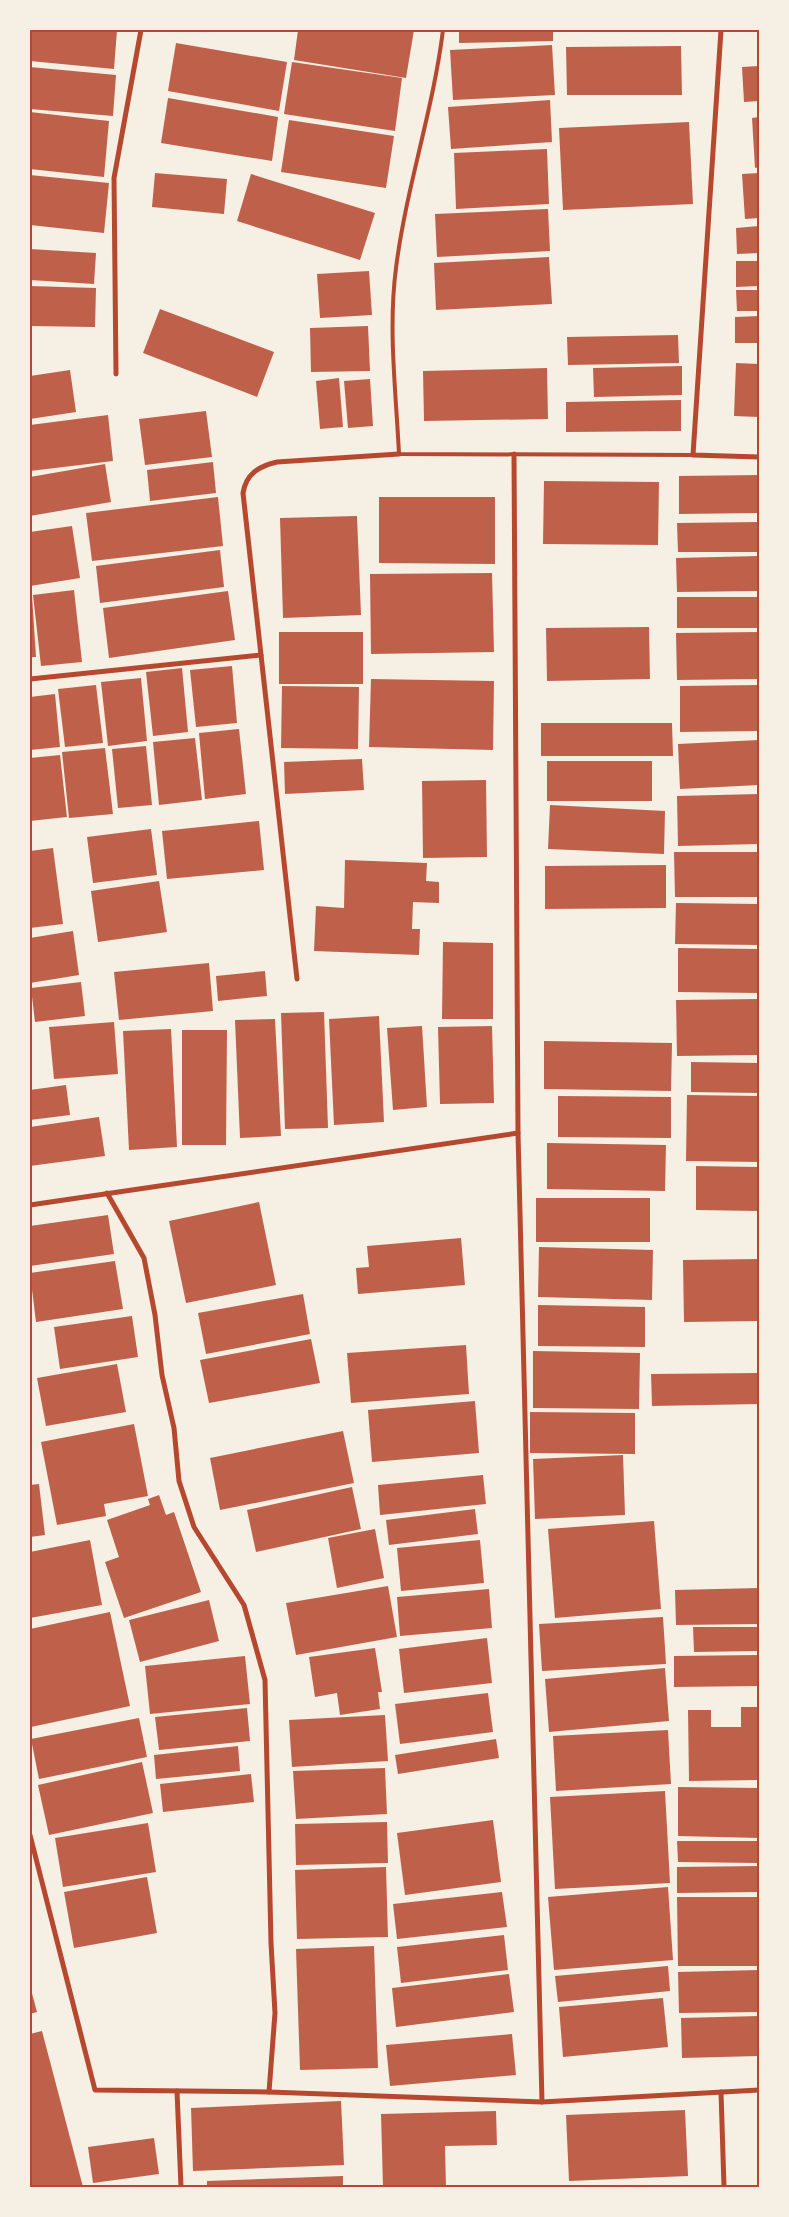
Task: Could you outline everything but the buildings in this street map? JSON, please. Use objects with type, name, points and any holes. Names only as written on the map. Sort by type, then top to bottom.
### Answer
[{"type":"street","points":[[116,374],[114,178],[141,30]]},
{"type":"street","points":[[721,30],[693,454],[759,457]]},
{"type":"street","points":[[297,979],[242,493],[244,483],[249,476],[265,465],[277,462],[399,454]]},
{"type":"street","points":[[514,454],[518,1132],[542,2102]]},
{"type":"street","points":[[30,678],[261,655]]},
{"type":"street","points":[[30,1205],[518,1132]]},
{"type":"street","points":[[107,1193],[144,1258],[155,1315],[162,1375],[174,1428],[179,1481],[194,1526],[244,1605],[265,1680],[271,1943],[275,2013],[268,2092]]},
{"type":"street","points":[[30,1835],[95,2090],[268,2092],[542,2102],[759,2090]]},
{"type":"street","points":[[177,2091],[181,2187]]},
{"type":"street","points":[[721,2092],[724,2187]]},
{"type":"lane","points":[[443,30],[432,98],[404,220],[394,284],[392,308],[399,454],[693,454]]}]
